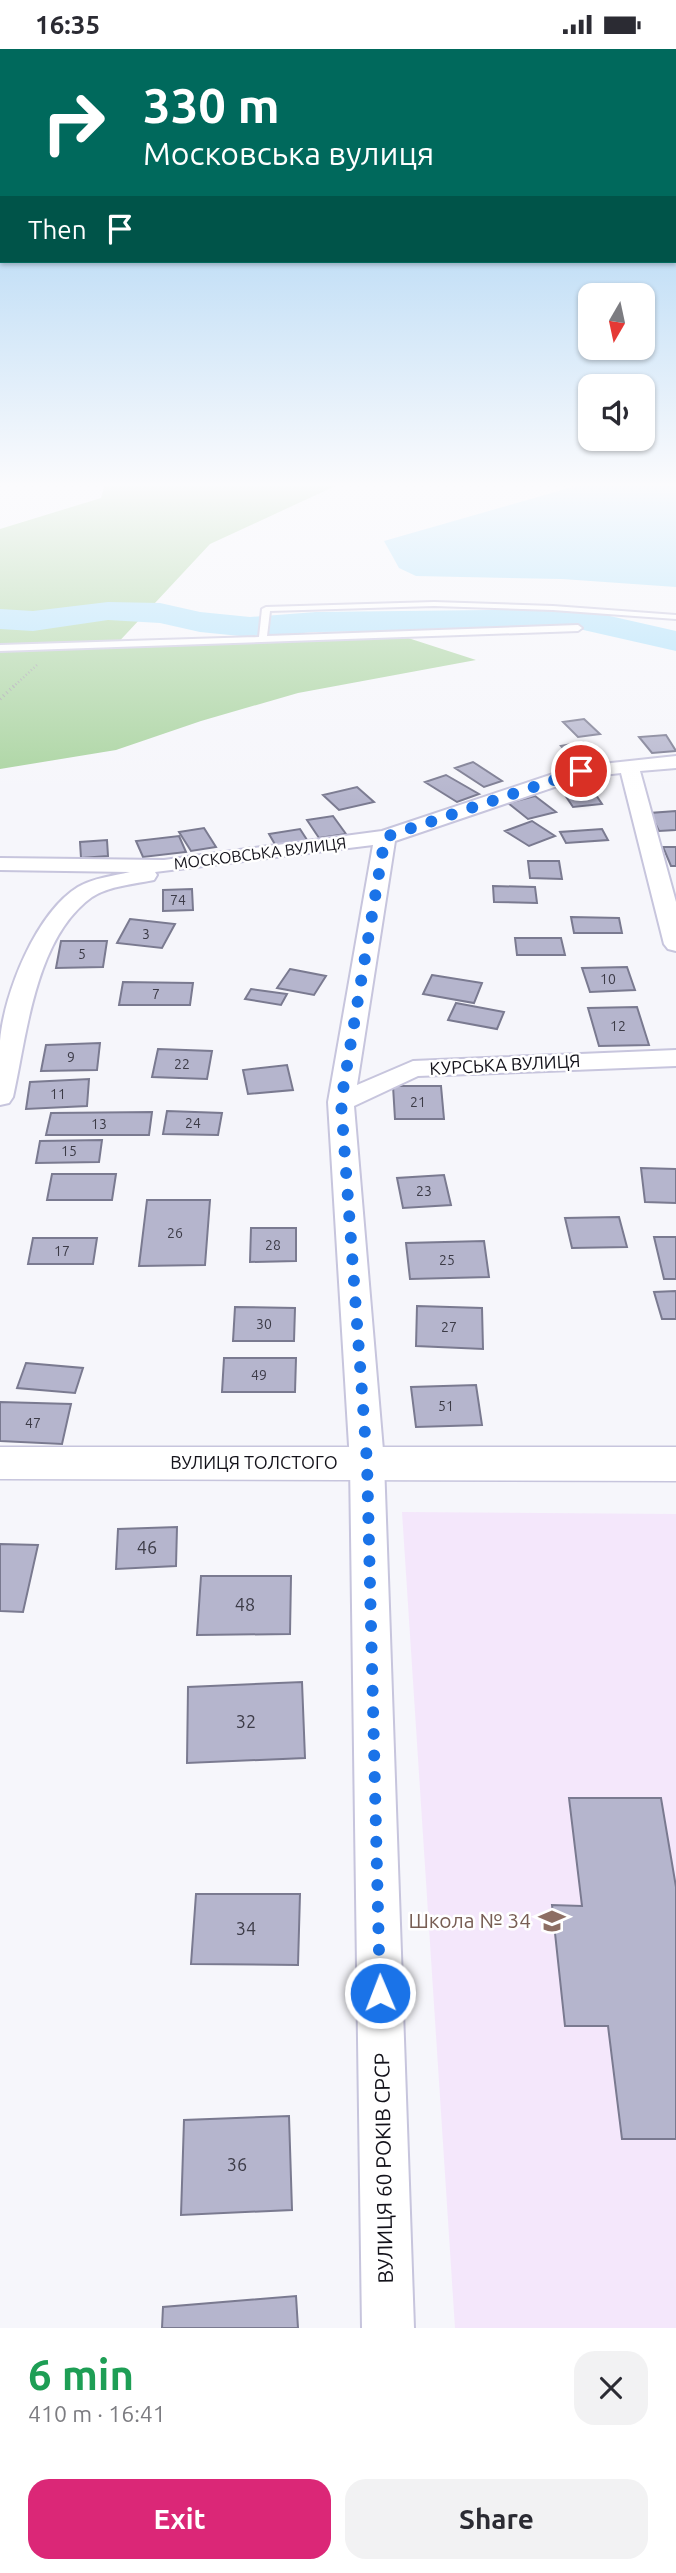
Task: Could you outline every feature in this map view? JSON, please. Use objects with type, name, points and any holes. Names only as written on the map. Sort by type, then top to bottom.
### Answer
[{"type":"street","name":"МОСКОВСЬКА ВУЛИЦЯ","points":[[0,864],[164,866],[385,837],[581,771],[676,762]]},
{"type":"street","points":[[629,766],[676,944]]},
{"type":"street","name":"ВУЛИЦЯ 60 РОКІВ СРСР","points":[[385,837],[341,1102],[367,1462],[388,2328]]},
{"type":"street","points":[[0,1097],[31,967],[61,913],[86,891],[192,862]]},
{"type":"street","name":"КУРСЬКА ВУЛИЦЯ","points":[[341,1102],[413,1069],[676,1058]]},
{"type":"street","name":"ВУЛИЦЯ ТОЛСТОГО","points":[[0,1463],[676,1464]]},
{"type":"lane","points":[[263,636],[266,608],[434,604],[553,608],[676,617]]},
{"type":"lane","points":[[0,647],[263,636],[578,628]]},
{"type":"path","points":[[0,699],[58,646]]},
{"type":"shaded area","name":"Школа № 34","points":[[402,1512],[676,1514],[676,2328],[455,2328]]},
{"type":"green space","points":[[0,588],[169,588],[113,648],[408,638],[476,660],[298,693],[201,721],[116,750],[0,769]]},
{"type":"building","points":[[584,719],[600,734],[578,737],[563,722]]},
{"type":"building","points":[[666,735],[676,751],[652,753],[639,737]]},
{"type":"building","points":[[583,742],[599,759],[576,762],[561,746]]},
{"type":"building","points":[[473,762],[502,781],[484,787],[455,768]]},
{"type":"building","points":[[446,775],[479,794],[457,802],[425,782]]},
{"type":"building","points":[[590,786],[602,804],[573,807],[561,789]]},
{"type":"building","points":[[357,787],[374,802],[339,810],[323,795]]},
{"type":"building","points":[[535,796],[556,812],[528,819],[508,803]]},
{"type":"building","points":[[676,811],[676,830],[659,831],[650,813]]},
{"type":"building","points":[[333,816],[346,834],[319,838],[307,820]]},
{"type":"building","points":[[532,821],[555,836],[529,846],[505,831]]},
{"type":"building","points":[[204,828],[216,847],[191,851],[179,832]]},
{"type":"building","points":[[300,829],[309,843],[277,848],[269,834]]},
{"type":"building","points":[[602,829],[608,840],[566,843],[560,832]]},
{"type":"building","points":[[179,836],[186,852],[143,857],[136,841]]},
{"type":"building","points":[[107,840],[108,856],[81,858],[80,842]]},
{"type":"building","points":[[663,847],[676,847],[676,866],[671,866]]},
{"type":"building","points":[[528,861],[559,861],[562,879],[530,878]]},
{"type":"building","points":[[493,886],[535,887],[537,903],[494,902]]},
{"type":"building","points":[[192,889],[193,910],[163,911],[163,890]]},
{"type":"building","points":[[571,917],[619,918],[622,933],[574,933]]},
{"type":"building","points":[[130,919],[175,924],[162,948],[117,943]]},
{"type":"building","points":[[515,938],[561,938],[565,955],[517,955]]},
{"type":"building","points":[[61,941],[107,941],[103,967],[56,968]]},
{"type":"building","points":[[627,967],[635,990],[590,992],[582,968]]},
{"type":"building","points":[[290,969],[326,976],[314,995],[277,988]]},
{"type":"building","points":[[432,975],[482,983],[474,1003],[423,994]]},
{"type":"building","points":[[123,982],[193,983],[190,1005],[119,1005]]},
{"type":"building","points":[[251,989],[287,994],[281,1005],[245,999]]},
{"type":"building","points":[[456,1003],[504,1012],[497,1029],[448,1020]]},
{"type":"building","points":[[637,1007],[649,1045],[599,1046],[588,1008]]},
{"type":"building","points":[[100,1043],[97,1070],[41,1071],[46,1045]]},
{"type":"building","points":[[158,1049],[212,1051],[207,1079],[152,1077]]},
{"type":"building","points":[[287,1065],[293,1090],[248,1094],[243,1070]]},
{"type":"building","points":[[89,1079],[87,1106],[26,1109],[30,1082]]},
{"type":"building","points":[[393,1086],[441,1086],[444,1119],[395,1119]]},
{"type":"building","points":[[167,1111],[222,1113],[218,1135],[163,1134]]},
{"type":"building","points":[[152,1112],[149,1135],[46,1135],[51,1113]]},
{"type":"building","points":[[102,1140],[99,1162],[36,1163],[40,1141]]},
{"type":"building","points":[[641,1168],[676,1169],[676,1203],[645,1202]]},
{"type":"building","points":[[52,1174],[116,1174],[112,1200],[47,1200]]},
{"type":"building","points":[[444,1175],[451,1205],[403,1208],[397,1178]]},
{"type":"building","points":[[147,1200],[210,1200],[205,1265],[139,1266]]},
{"type":"building","points":[[619,1217],[627,1247],[572,1248],[565,1218]]},
{"type":"building","points":[[251,1228],[296,1228],[296,1261],[250,1262]]},
{"type":"building","points":[[654,1237],[676,1237],[676,1279],[664,1279]]},
{"type":"building","points":[[33,1238],[97,1238],[93,1264],[28,1264]]},
{"type":"building","points":[[484,1241],[489,1277],[410,1279],[406,1243]]},
{"type":"building","points":[[676,1291],[676,1319],[662,1319],[654,1292]]},
{"type":"building","points":[[417,1306],[482,1308],[483,1349],[416,1346]]},
{"type":"building","points":[[235,1307],[295,1308],[294,1341],[233,1341]]},
{"type":"building","points":[[224,1358],[296,1358],[295,1392],[222,1392]]},
{"type":"building","points":[[26,1363],[83,1368],[75,1393],[17,1388]]},
{"type":"building","points":[[476,1385],[482,1425],[416,1427],[411,1387]]},
{"type":"building","points":[[0,1402],[71,1404],[62,1444],[0,1441]]},
{"type":"building","points":[[177,1527],[176,1566],[116,1569],[118,1529]]},
{"type":"building","points":[[0,1544],[38,1545],[23,1612],[0,1611]]},
{"type":"building","points":[[201,1576],[291,1576],[290,1634],[197,1635]]},
{"type":"building","points":[[302,1682],[305,1758],[187,1763],[188,1687]]},
{"type":"building","points":[[569,1798],[661,1798],[676,1887],[676,2139],[622,2139],[608,2026],[565,2026],[552,1905],[582,1906]]},
{"type":"building","points":[[196,1894],[300,1894],[298,1965],[191,1964]]},
{"type":"building","points":[[289,2116],[292,2210],[181,2215],[184,2120]]},
{"type":"building","points":[[296,2296],[298,2328],[162,2328],[163,2307]]},
{"type":"waterway","points":[[0,619],[33,621],[108,611],[160,613],[200,622],[250,627],[316,622],[579,619],[676,641]]},
{"type":"place","name":"Школа № 34","points":[[552,1921]]},
{"type":"route","points":[[380,1993],[367,1462],[341,1102],[385,837],[581,771]]}]
